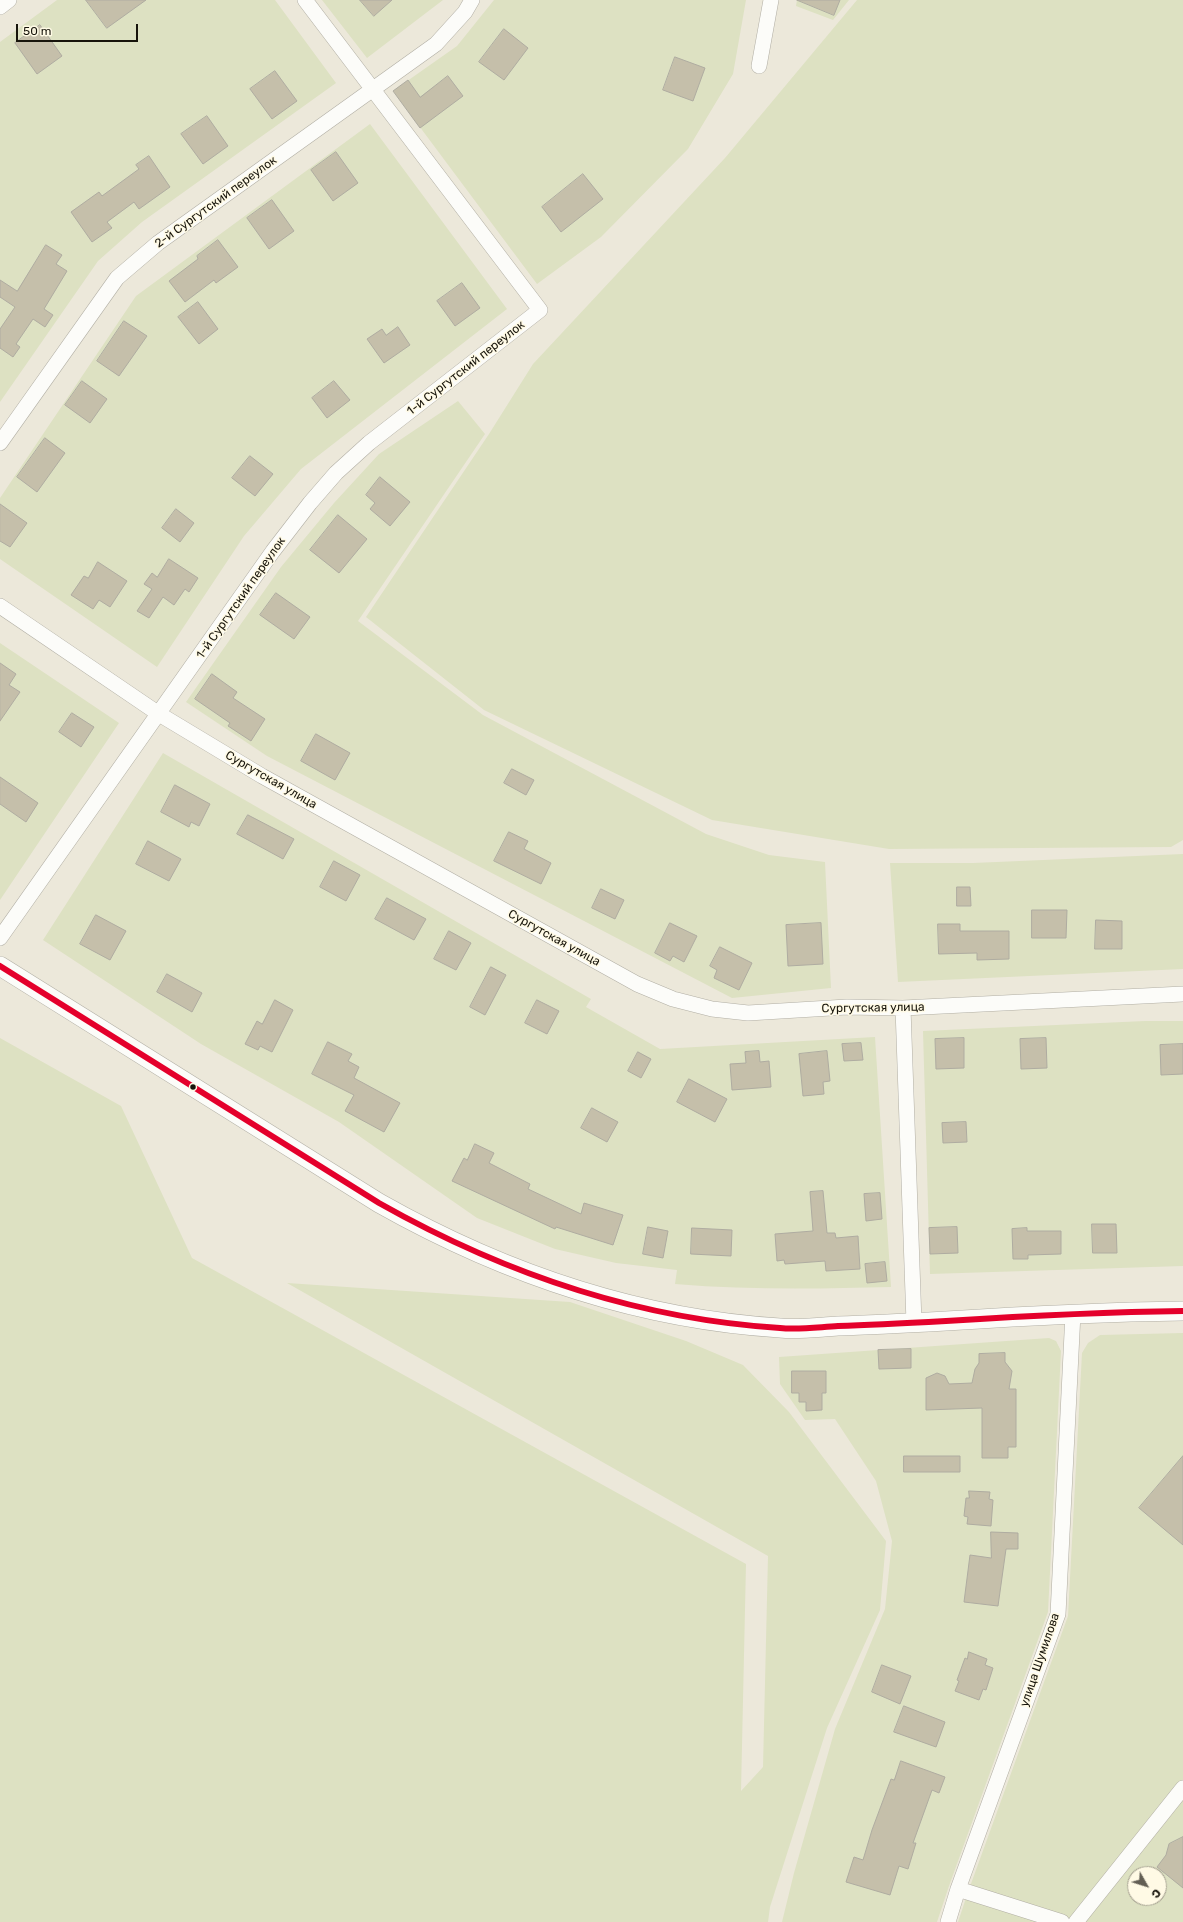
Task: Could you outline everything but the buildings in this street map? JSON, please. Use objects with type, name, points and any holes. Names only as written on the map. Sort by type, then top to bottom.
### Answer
[{"type":"street","points":[[0,7],[9,0]]},
{"type":"street","points":[[305,0],[373,90]]},
{"type":"street","name":"2-й Сургутский переулок","points":[[0,443],[117,278],[158,243],[436,44],[465,12],[472,0]]},
{"type":"street","points":[[759,66],[772,0]]},
{"type":"street","name":"1-й Сургутский переулок","points":[[0,938],[160,714],[273,551],[310,503],[336,473],[370,443],[540,310],[373,90]]},
{"type":"street","name":"Сургутская улица","points":[[0,606],[160,714],[262,776],[637,984],[673,999],[712,1009],[748,1013],[847,1007],[903,1008],[1183,994]]},
{"type":"street","points":[[0,966],[379,1203],[454,1243],[526,1273],[614,1301],[697,1319],[783,1329],[914,1323],[1073,1313],[1183,1311]]},
{"type":"street","points":[[903,1008],[914,1323]]},
{"type":"street","name":"улица Шумилова","points":[[948,1922],[958,1889],[1058,1614],[1073,1313]]},
{"type":"street","points":[[1076,1922],[1183,1788]]},
{"type":"street","points":[[958,1889],[1062,1922]]},
{"type":"green space","points":[[57,0],[275,0],[336,83],[142,222],[98,261],[0,402],[0,42]]},
{"type":"green space","points":[[322,0],[443,0],[367,58]]},
{"type":"green space","points":[[494,0],[746,0],[733,74],[688,149],[601,237],[537,284],[393,91],[457,46]]},
{"type":"green space","points":[[797,0],[849,0],[833,20],[796,6]]},
{"type":"green space","points":[[857,0],[1183,0],[1183,840],[1171,847],[889,849],[712,820],[484,710],[366,617],[489,434],[533,364],[725,158]]},
{"type":"green space","points":[[370,124],[507,309],[301,469],[244,536],[157,667],[0,559],[0,498],[136,296]]},
{"type":"green space","points":[[458,401],[485,434],[358,621],[483,715],[706,834],[769,855],[825,862],[831,988],[732,998],[267,756],[186,702],[281,567],[334,503],[379,454]]},
{"type":"green space","points":[[0,643],[119,723],[0,900]]},
{"type":"green space","points":[[163,753],[591,999],[586,1007],[660,1049],[875,1037],[891,1287],[783,1288],[675,1284],[677,1270],[616,1263],[555,1249],[477,1218],[339,1122],[201,1044],[43,940]]},
{"type":"green space","points":[[1183,854],[1183,969],[898,982],[890,863],[973,863]]},
{"type":"green space","points":[[1145,1021],[1183,1021],[1183,1266],[930,1274],[923,1031]]},
{"type":"green space","points":[[0,1038],[121,1106],[192,1258],[746,1564],[741,1791],[763,1767],[768,1556],[287,1283],[570,1302],[686,1341],[743,1365],[789,1412],[886,1541],[880,1610],[827,1728],[770,1907],[768,1922],[0,1922]]},
{"type":"green space","points":[[1183,1333],[1183,1922],[958,1922],[1068,1616],[1082,1353],[1088,1343],[1100,1335]]},
{"type":"green space","points":[[1049,1338],[1056,1341],[1061,1351],[1048,1612],[937,1922],[782,1922],[794,1873],[835,1729],[885,1609],[892,1541],[876,1481],[835,1419],[805,1420],[780,1384],[779,1357]]},
{"type":"transit line","points":[[0,966],[379,1203],[474,1251],[523,1271],[572,1288],[623,1303],[674,1315],[727,1323],[787,1329],[1064,1314],[1183,1311]]}]
